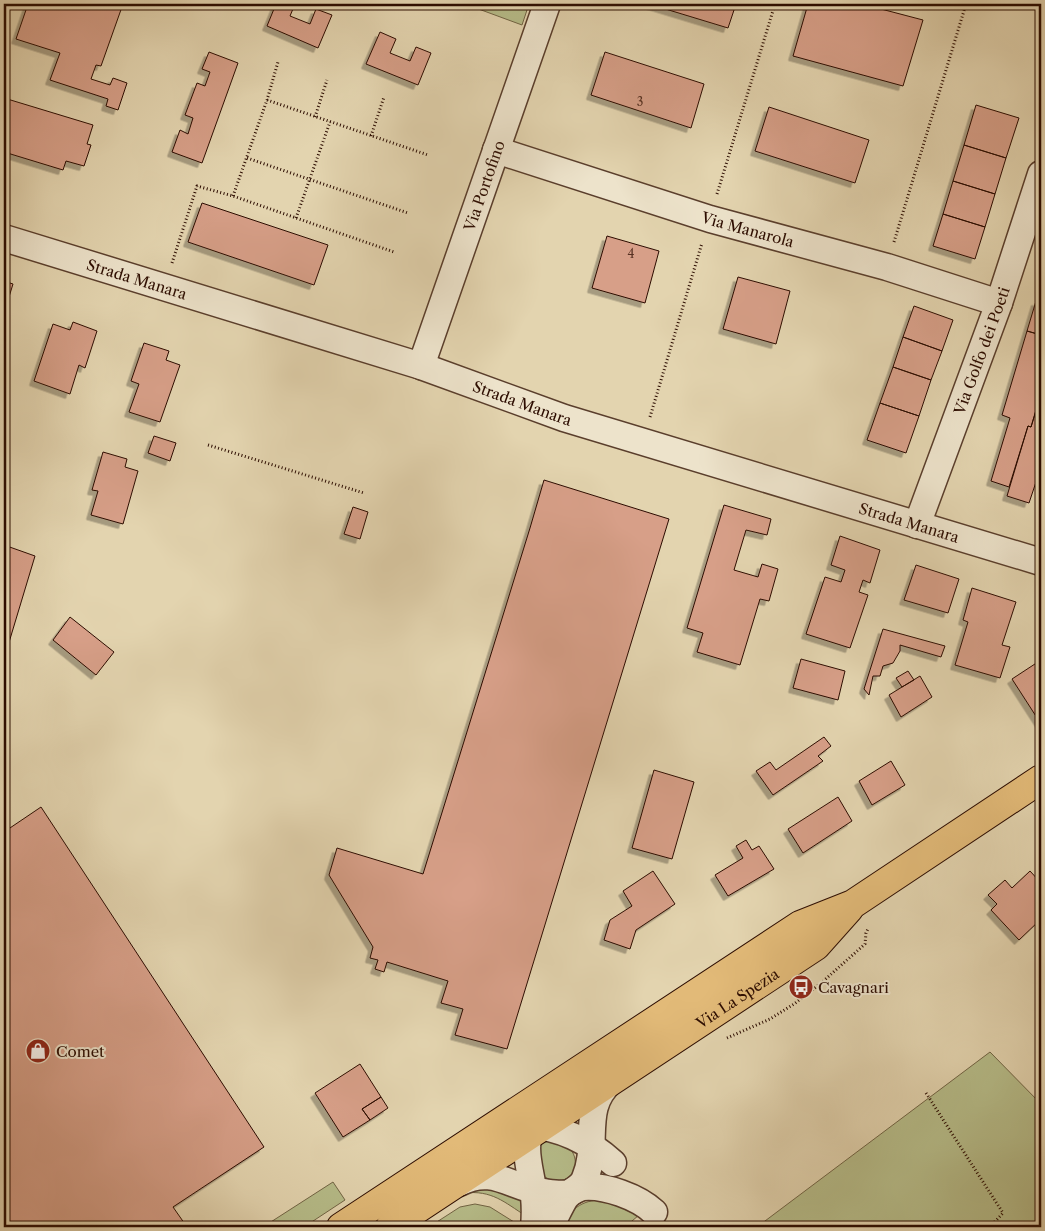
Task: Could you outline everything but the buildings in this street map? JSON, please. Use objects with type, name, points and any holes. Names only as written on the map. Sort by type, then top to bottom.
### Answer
[{"type":"main road","name":"Via La Spezia","points":[[390,1227],[534,1130],[606,1069],[800,925],[853,904],[1041,779]]},
{"type":"main road","name":"Via La Spezia","points":[[341,1227],[430,1168],[606,1069]]},
{"type":"street","name":"Via Portofino","points":[[421,366],[547,4]]},
{"type":"street","name":"Via Manarola","points":[[496,150],[710,219],[887,267],[999,303]]},
{"type":"street","name":"Via Golfo dei Poeti","points":[[917,525],[999,303],[1041,174]]},
{"type":"street","name":"Strada Manara","points":[[4,238],[421,366],[564,418],[1041,562]]},
{"type":"street","name":"Via La Spezia","points":[[525,1181],[525,1192],[530,1199],[539,1224],[566,1198],[573,1186],[595,1102],[602,1091],[606,1069]]},
{"type":"street","name":"Via La Spezia","points":[[430,1168],[459,1166],[522,1126],[534,1130],[560,1131],[586,1137],[639,1191],[648,1206],[661,1220]]},
{"type":"street","points":[[525,1181],[526,1156],[534,1130]]},
{"type":"street","name":"Via La Spezia","points":[[455,1184],[473,1177],[486,1176],[610,1190],[623,1194],[647,1207],[661,1220]]},
{"type":"path","points":[[887,267],[966,4]]},
{"type":"path","points":[[233,196],[267,100],[278,62]]},
{"type":"path","points":[[315,117],[327,80]]},
{"type":"path","points":[[370,136],[384,97]]},
{"type":"path","points":[[267,100],[428,155]]},
{"type":"path","points":[[296,218],[330,122]]},
{"type":"path","points":[[247,158],[408,213]]},
{"type":"path","points":[[164,287],[197,186],[233,196],[394,252]]},
{"type":"path","points":[[208,445],[364,493]]},
{"type":"path","points":[[718,1041],[770,1019],[808,994],[865,944],[866,933],[870,926]]},
{"type":"path","points":[[926,1093],[1003,1213],[990,1227]]},
{"type":"green space","points":[[465,4],[529,4],[522,25]]},
{"type":"green space","points":[[990,1052],[1041,1104],[1041,1227],[757,1227]]},
{"type":"green space","points":[[541,1139],[562,1144],[572,1151],[575,1163],[572,1174],[568,1178],[552,1180],[540,1172],[534,1151]]},
{"type":"green space","points":[[333,1182],[345,1200],[304,1227],[263,1227]]},
{"type":"green space","points":[[481,1185],[518,1197],[524,1207],[526,1216],[490,1195],[464,1193]]},
{"type":"green space","points":[[609,1199],[639,1215],[625,1227],[558,1227],[579,1206],[592,1201]]},
{"type":"green space","points":[[475,1204],[490,1207],[522,1227],[429,1227],[460,1207]]},
{"type":"place","name":"Cavagnari","points":[[801,987]]},
{"type":"place","name":"Comet","points":[[38,1051]]}]
